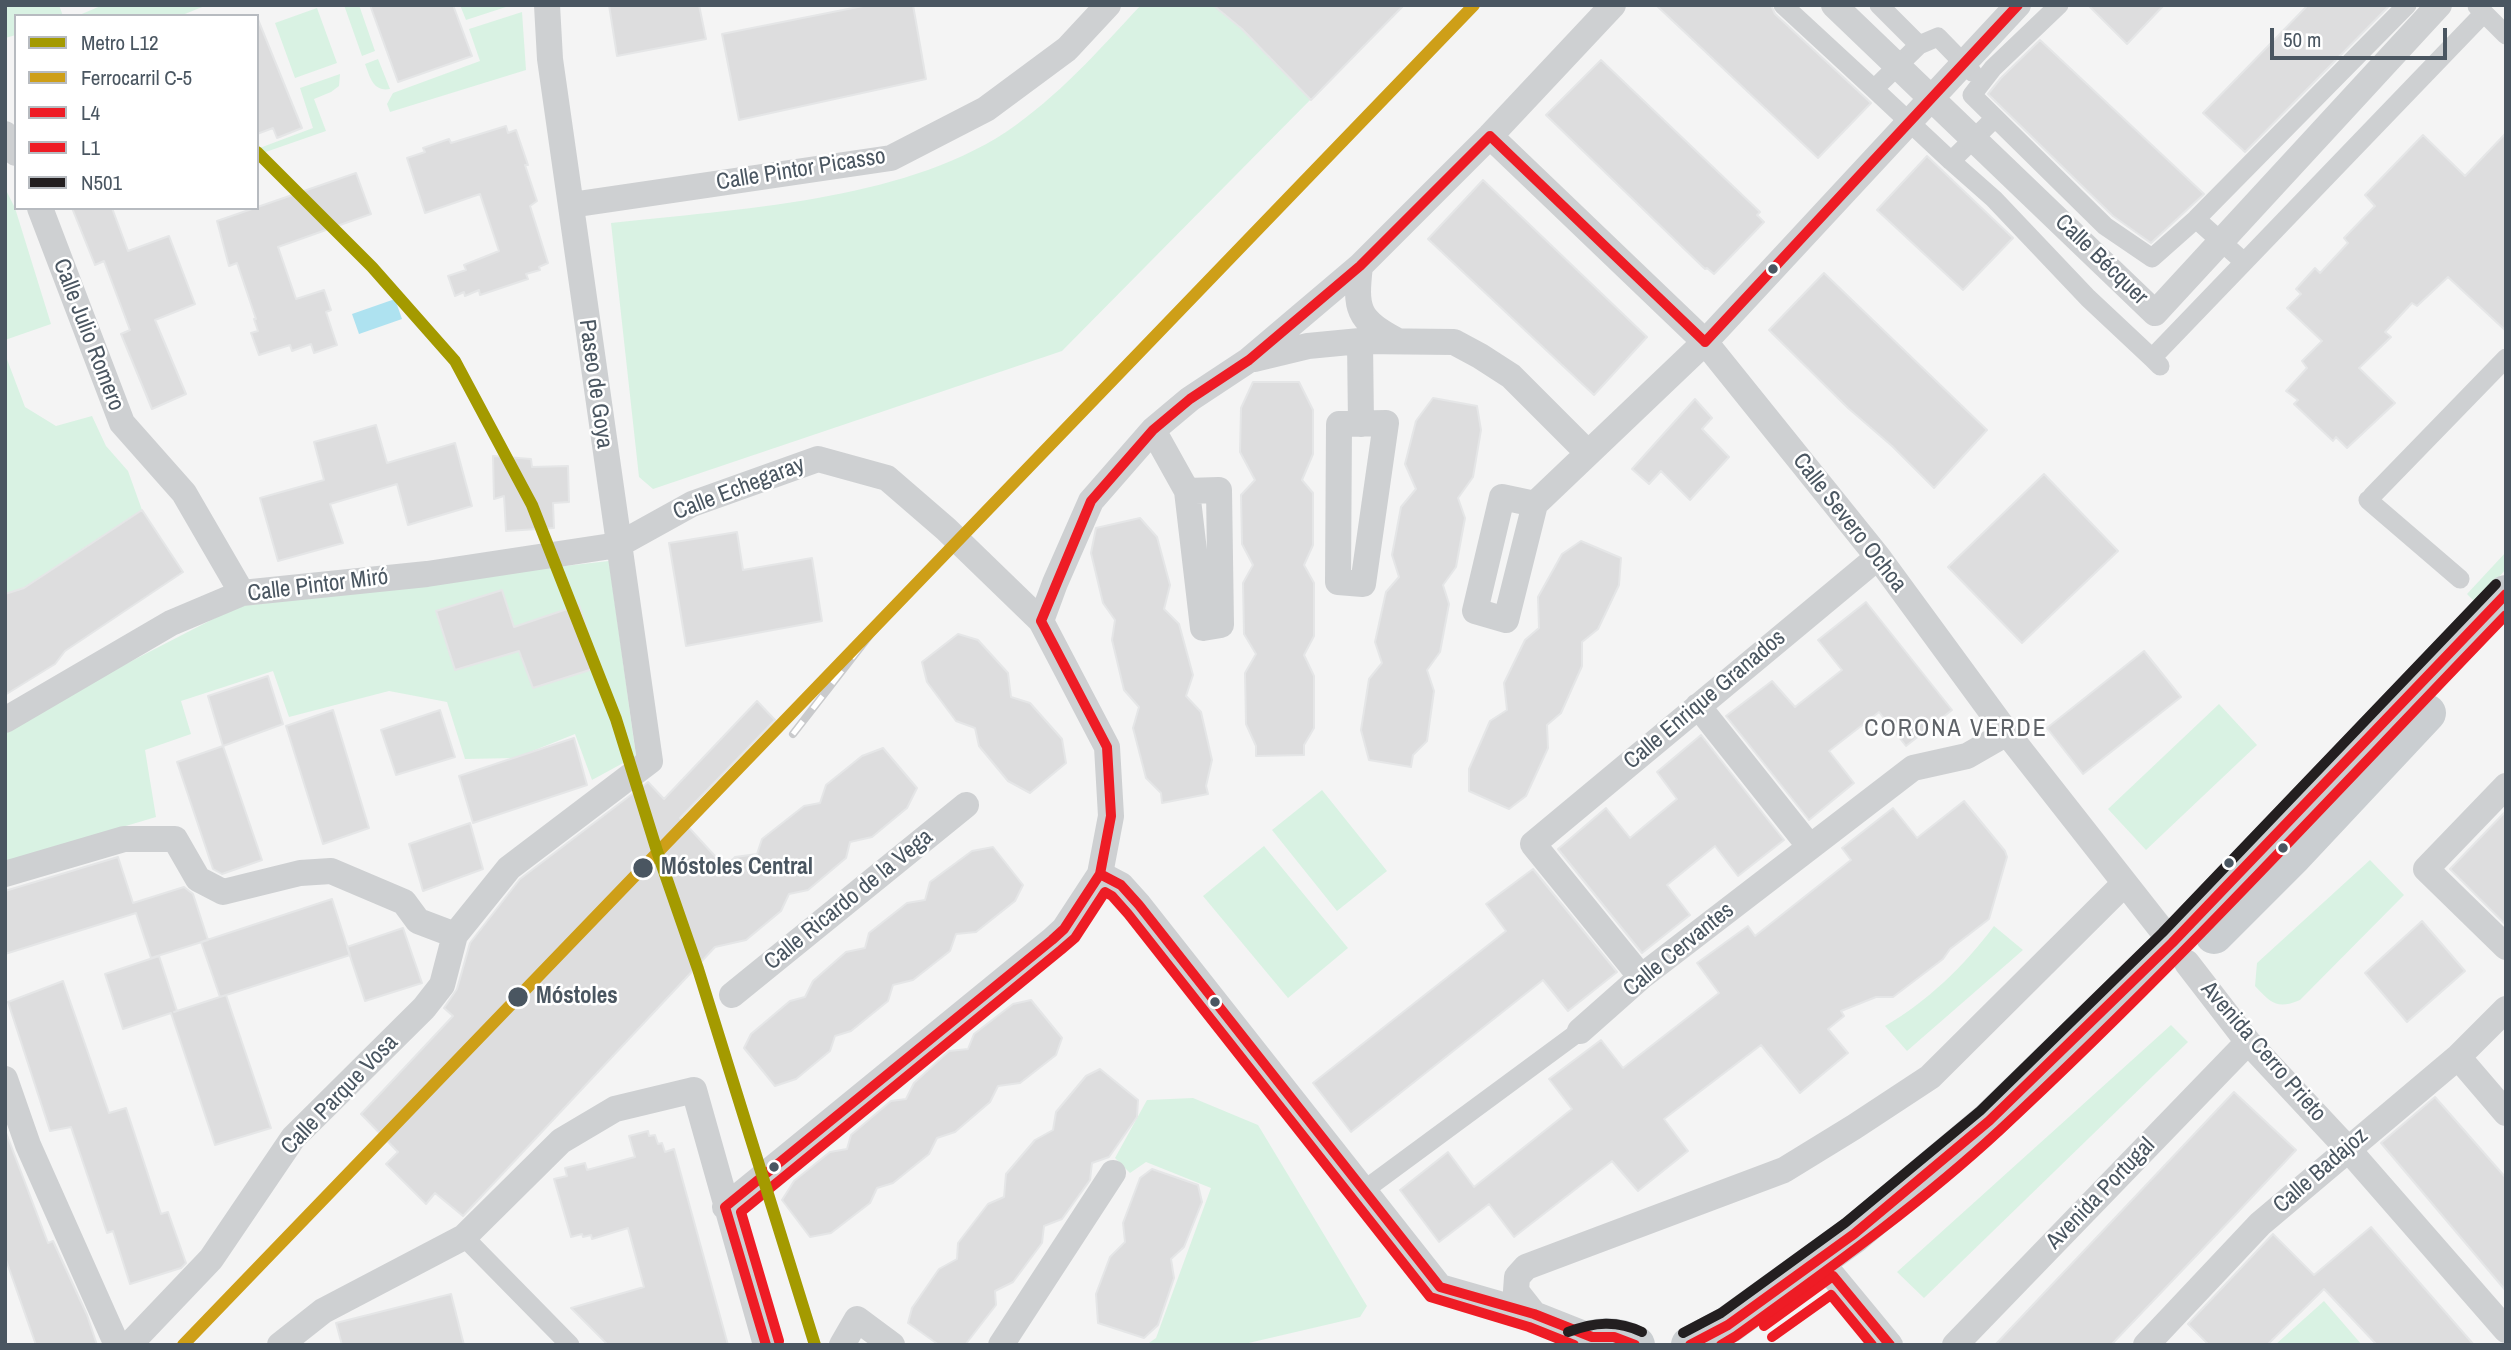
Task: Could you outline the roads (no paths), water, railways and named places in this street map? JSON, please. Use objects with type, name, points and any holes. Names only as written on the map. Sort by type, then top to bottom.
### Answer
[{"type":"main road","points":[[1739,1345],[1929,1205],[2018,1127],[2506,594]]},
{"type":"main road","points":[[1690,1345],[1728,1325],[1859,1230],[1989,1121],[2293,856],[2506,630]]},
{"type":"main road","points":[[1582,1341],[1614,1337],[1636,1345]]},
{"type":"street","name":"Paseo de Goya","points":[[547,5],[550,60],[650,761]]},
{"type":"street","name":"Calle Pintor Picasso","points":[[570,205],[891,158],[986,110],[1067,49],[1108,5]]},
{"type":"street","points":[[1041,621],[1091,501],[1153,430],[1190,399],[1249,360],[1360,266],[1490,136],[1613,5]]},
{"type":"street","points":[[1783,5],[1994,199],[2042,251],[2156,362],[2244,262],[2480,9],[2506,35]]},
{"type":"street","name":"Calle Bécquer","points":[[1834,5],[2155,313],[2439,5]]},
{"type":"street","points":[[1879,5],[1919,45]]},
{"type":"street","points":[[2018,5],[1973,73],[1972,95],[2105,226],[2152,258],[2196,219],[2407,5]]},
{"type":"street","points":[[1535,504],[1705,342],[1933,98],[1973,73],[1993,68],[2059,5]]},
{"type":"street","points":[[1874,89],[1919,45],[1938,37],[1973,73]]},
{"type":"street","points":[[1951,162],[1973,137],[1995,118]]},
{"type":"street","points":[[5,134],[14,150]]},
{"type":"street","name":"Calle Severo Ochoa","points":[[1490,136],[1705,342],[1878,558],[2007,733],[2179,953]]},
{"type":"street","name":"Calle Julio Romero","points":[[41,210],[122,423],[184,493],[242,593]]},
{"type":"street","points":[[2196,219],[2244,262]]},
{"type":"street","points":[[1360,266],[1357,294],[1362,316],[1376,330],[1396,340]]},
{"type":"street","points":[[1249,360],[1308,346],[1360,341],[1454,342],[1511,376],[1588,453]]},
{"type":"street","points":[[1360,341],[1361,424]]},
{"type":"street","points":[[2460,579],[2370,498],[2506,358]]},
{"type":"street","points":[[1386,423],[1363,584],[1338,582],[1339,424],[1361,424],[1386,423]]},
{"type":"street","points":[[1153,430],[1187,491]]},
{"type":"street","name":"Calle Echegaray","points":[[618,545],[692,504],[818,458],[887,478],[946,529],[1041,621],[1107,747],[1111,816],[1100,874],[1064,929],[725,1207]]},
{"type":"street","name":"Calle Pintor Miró","points":[[5,720],[171,623],[242,593],[427,573],[618,545]]},
{"type":"street","name":"Calle Enrique Granados","points":[[1641,977],[1533,844],[1878,558]]},
{"type":"street","points":[[1698,706],[1810,847]]},
{"type":"street","name":"Calle Cervantes","points":[[1363,1191],[1580,1031],[1641,977],[1913,768],[1967,756],[2007,733]]},
{"type":"street","name":"Calle Parque Vosa","points":[[129,1345],[211,1259],[293,1138],[424,1008],[442,985],[455,935],[509,868],[650,761]]},
{"type":"street","points":[[2506,786],[2427,869],[2506,947]]},
{"type":"street","name":"Calle Ricardo de la Vega","points":[[732,995],[966,805]]},
{"type":"street","points":[[5,874],[124,839],[175,839],[198,879],[223,892],[300,873],[331,871],[404,902],[418,921],[455,935]]},
{"type":"street","points":[[1100,874],[1121,886],[1139,905],[1440,1287],[1534,1314],[1582,1341]]},
{"type":"street","points":[[1534,1314],[1516,1291],[1517,1277],[1526,1268],[1783,1170],[1853,1128],[1930,1077],[2124,884]]},
{"type":"street","name":"Avenida Cerro Prieto","points":[[2179,953],[2248,1042],[2347,1148],[2506,1330]]},
{"type":"street","name":"Calle Badajoz","points":[[2146,1345],[2260,1224],[2458,1057],[2506,1009]]},
{"type":"street","name":"Avenida Portugal","points":[[1955,1345],[2248,1042]]},
{"type":"street","points":[[2458,1057],[2506,1113]]},
{"type":"street","points":[[5,1079],[28,1145],[117,1345]]},
{"type":"street","points":[[280,1345],[323,1311],[464,1237],[561,1141],[615,1110],[694,1090],[766,1345]]},
{"type":"street","points":[[1001,1345],[1113,1173]]},
{"type":"street","points":[[464,1237],[570,1345]]},
{"type":"street","points":[[1833,1276],[1890,1345]]},
{"type":"street","points":[[842,1345],[857,1319],[892,1345]]},
{"type":"water","points":[[395,299],[402,319],[359,334],[352,314]]},
{"type":"railway","points":[[793,734],[887,613]]},
{"type":"metro line","name":"L12","points":[[259,154],[372,267],[455,361],[532,505],[616,719],[657,851],[698,969],[815,1345]]},
{"type":"rail line","name":"C-5","points":[[183,1345],[1474,5]]},
{"type":"place","name":"Móstoles Central","points":[[643,868]]},
{"type":"place","name":"Móstoles","points":[[518,997]]},
{"type":"district","name":"CORONA VERDE","points":[[1956,730]]}]
